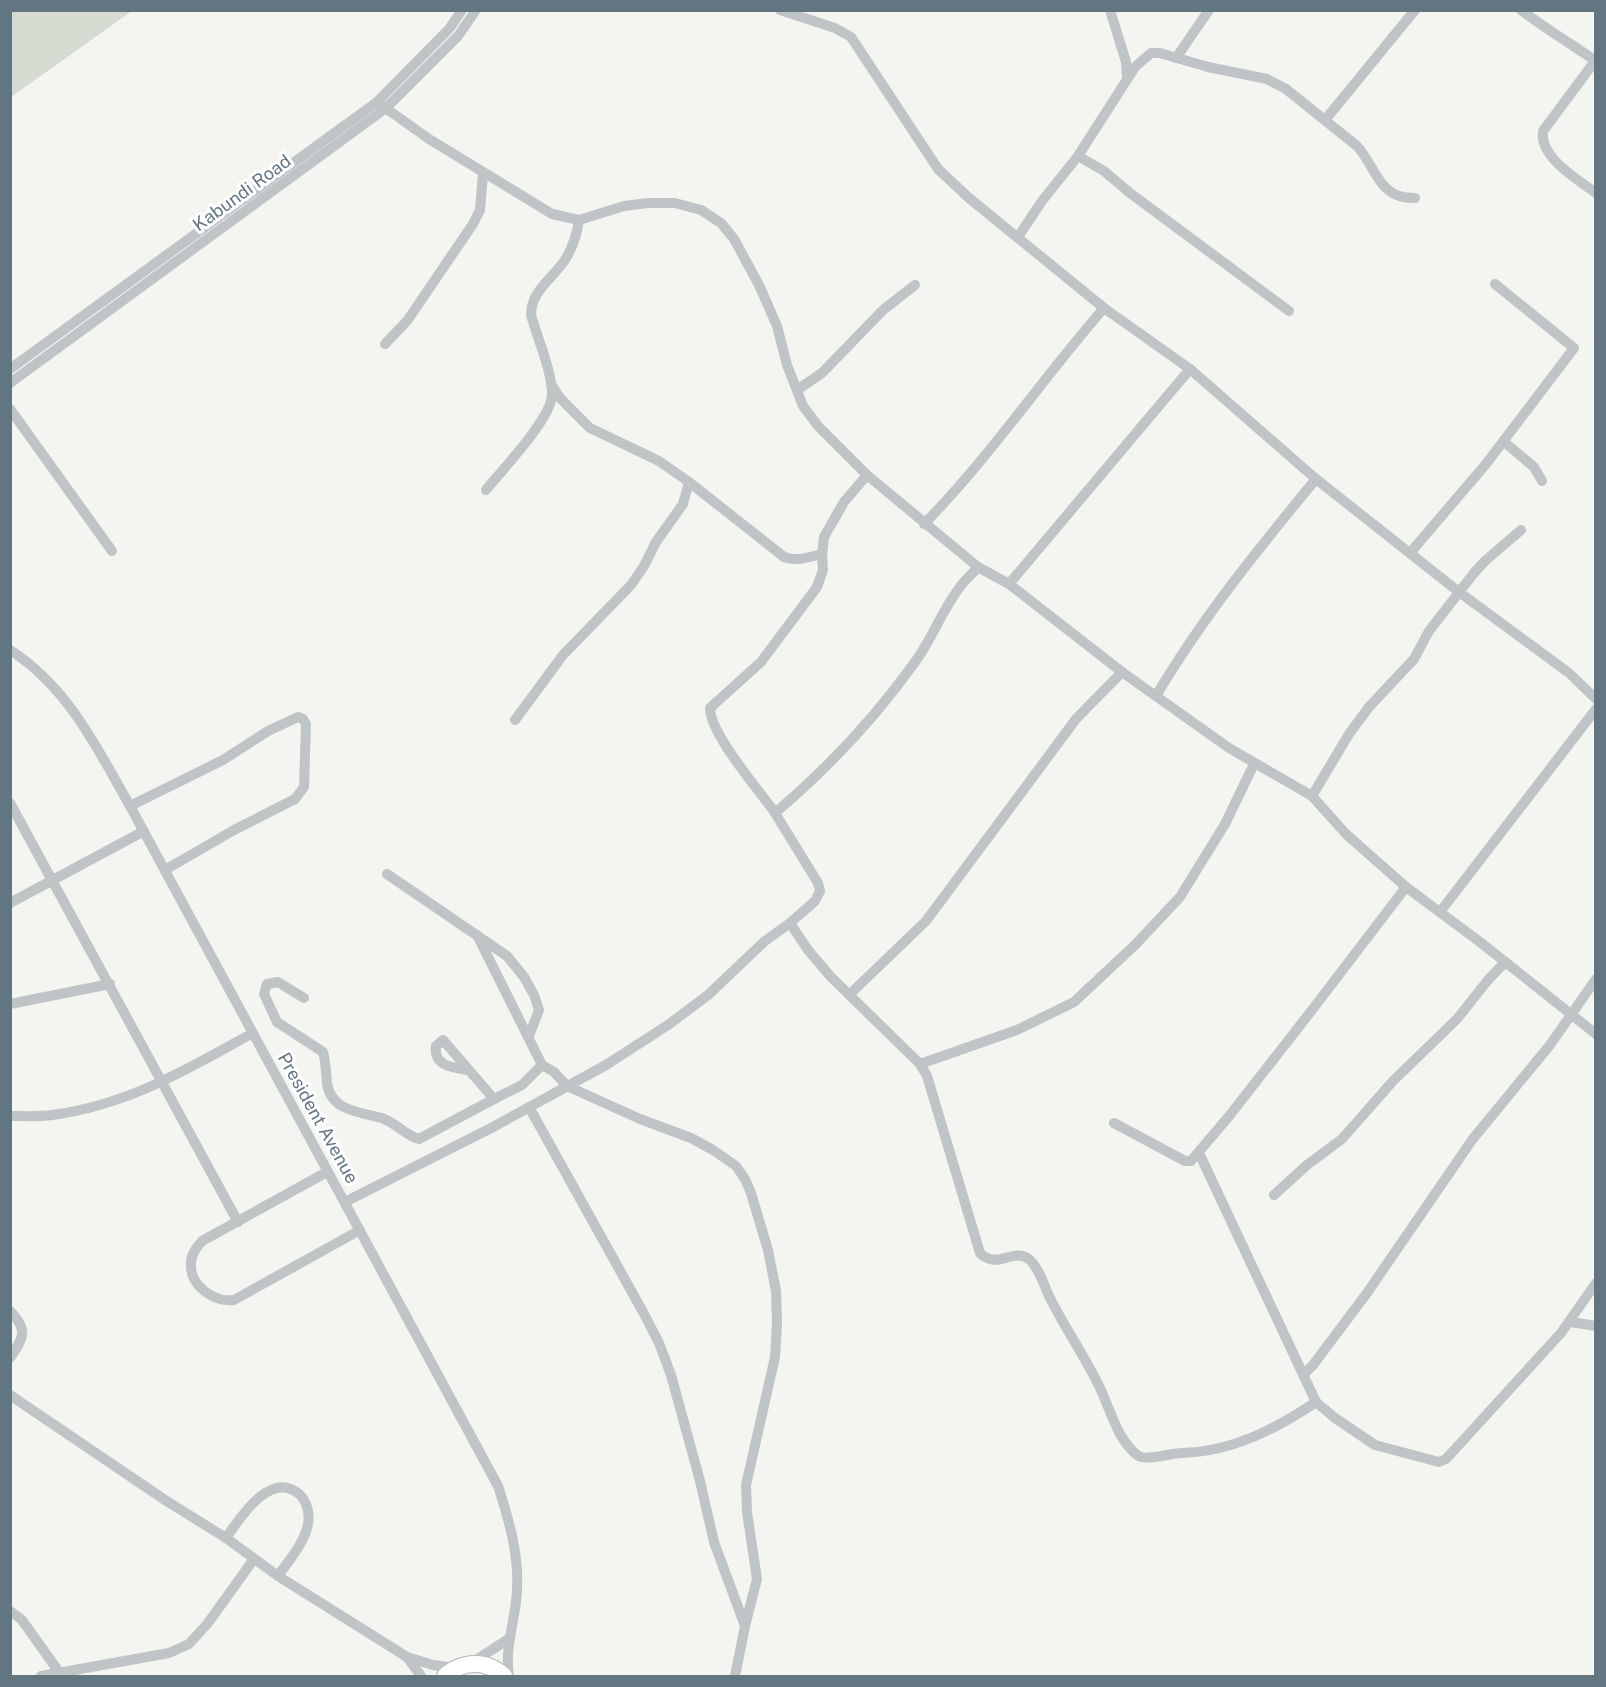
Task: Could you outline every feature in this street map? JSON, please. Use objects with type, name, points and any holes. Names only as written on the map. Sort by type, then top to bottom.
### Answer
[{"type":"highway","points":[[457,1669],[482,1664],[493,1668],[504,1677]]},
{"type":"street","name":"Kabundi Road","points":[[10,369],[382,105],[449,29],[462,10]]},
{"type":"street","name":"Kabundi Road","points":[[10,383],[382,105],[458,36],[476,10]]},
{"type":"street","points":[[780,10],[835,28],[851,37],[938,169],[987,214],[1104,308],[1190,369],[1316,479],[1459,592],[1569,673],[1596,699]]},
{"type":"street","points":[[1110,10],[1126,62],[1127,77]]},
{"type":"street","points":[[1176,58],[1209,10]]},
{"type":"street","points":[[1325,120],[1415,10]]},
{"type":"street","points":[[1521,10],[1595,61],[1544,131],[1542,140],[1562,168],[1596,193]]},
{"type":"street","points":[[1018,237],[1042,201],[1078,156],[1127,77],[1141,60],[1151,53],[1160,53],[1267,79],[1286,89],[1364,154],[1377,179],[1386,189],[1397,196],[1415,198]]},
{"type":"street","points":[[382,105],[483,174],[552,214],[579,220],[624,207],[675,203],[701,210],[720,223],[734,238],[759,285],[777,326],[803,406],[818,426],[867,475],[978,567],[1009,584],[1122,672],[1254,764],[1312,796],[1346,834],[1406,887],[1596,1034]]},
{"type":"street","points":[[1078,156],[1104,171],[1130,193],[1289,311]]},
{"type":"street","points":[[385,344],[407,321],[473,224],[480,210],[483,174]]},
{"type":"street","points":[[486,490],[526,441],[546,413],[552,398],[551,384],[531,315],[531,305],[536,294],[564,260],[576,238],[579,220]]},
{"type":"street","points":[[1410,553],[1503,441],[1574,348],[1495,284]]},
{"type":"street","points":[[797,390],[827,368],[883,310],[915,285]]},
{"type":"street","points":[[924,524],[991,450],[1060,359],[1104,308]]},
{"type":"street","points":[[1009,584],[1088,494],[1139,428],[1190,369]]},
{"type":"street","points":[[551,384],[560,398],[590,428],[659,461],[784,557],[799,560],[822,554]]},
{"type":"street","points":[[10,409],[112,551]]},
{"type":"street","points":[[1503,441],[1528,461],[1542,481]]},
{"type":"street","points":[[345,1202],[606,1065],[668,1025],[708,995],[765,941],[815,901],[820,891],[818,883],[775,813],[723,741],[710,713],[710,708],[761,662],[818,587],[824,570],[822,554],[824,537],[844,502],[867,475]]},
{"type":"street","points":[[1156,696],[1180,655],[1206,619],[1316,479]]},
{"type":"street","points":[[515,720],[563,656],[631,585],[682,504],[689,482]]},
{"type":"street","points":[[1312,796],[1349,734],[1369,707],[1414,659],[1429,631],[1459,592],[1485,561],[1521,530]]},
{"type":"street","points":[[775,813],[807,786],[841,752],[880,706],[915,661],[959,588],[978,567]]},
{"type":"street","name":"President Avenue","points":[[10,650],[47,678],[85,726],[498,1486],[514,1537],[517,1589],[507,1662],[509,1677]]},
{"type":"street","points":[[849,995],[926,921],[1076,720],[1122,672]]},
{"type":"street","points":[[1440,912],[1596,709]]},
{"type":"street","points":[[130,806],[223,760],[268,731],[298,717],[306,724],[304,787],[295,799],[234,830],[165,870]]},
{"type":"street","points":[[920,1064],[1017,1030],[1074,1002],[1135,945],[1180,897],[1225,824],[1254,764]]},
{"type":"street","points":[[10,803],[238,1222]]},
{"type":"street","points":[[10,903],[144,831]]},
{"type":"street","points":[[387,874],[507,956],[524,977],[534,995],[538,1011],[529,1036]]},
{"type":"street","points":[[1114,1123],[1185,1161],[1191,1161],[1312,1010],[1406,887]]},
{"type":"street","points":[[790,923],[808,950],[849,995],[920,1064],[927,1076],[980,1253],[992,1261],[1022,1256],[1028,1259],[1039,1272],[1049,1297],[1100,1387],[1121,1435],[1134,1452],[1141,1457],[1150,1457],[1171,1453],[1204,1453],[1234,1446],[1298,1414],[1316,1402]]},
{"type":"street","points":[[477,935],[542,1065],[554,1072],[567,1086],[713,1149],[736,1166],[746,1179],[751,1193],[768,1250],[777,1291],[777,1324],[775,1357],[746,1485],[747,1512],[757,1579],[735,1677]]},
{"type":"street","points":[[1274,1195],[1342,1139],[1393,1081],[1457,1018],[1505,962]]},
{"type":"street","points":[[1303,1375],[1367,1293],[1472,1140],[1571,1016],[1596,979]]},
{"type":"street","points":[[304,998],[278,982],[267,984],[264,994],[278,1022],[323,1052],[327,1067],[327,1085],[334,1100],[354,1112],[384,1119],[411,1137],[419,1139],[522,1085],[542,1065]]},
{"type":"street","points":[[10,1004],[110,984]]},
{"type":"street","points":[[10,1116],[51,1115],[89,1108],[161,1083],[253,1033]]},
{"type":"street","points":[[468,1070],[494,1099]]},
{"type":"street","points":[[529,1107],[659,1343],[686,1426],[714,1542],[745,1626]]},
{"type":"street","points":[[1199,1152],[1316,1402],[1375,1445],[1439,1462],[1446,1459],[1571,1322],[1596,1283]]},
{"type":"street","points":[[327,1172],[202,1241],[191,1259],[191,1269],[203,1291],[221,1300],[234,1300],[242,1297],[360,1230]]},
{"type":"street","points":[[10,1311],[21,1325],[23,1334],[22,1340],[10,1358]]},
{"type":"street","points":[[1571,1322],[1596,1326]]},
{"type":"street","points":[[10,1395],[165,1500],[226,1538],[278,1576],[407,1657],[457,1669],[510,1638]]},
{"type":"street","points":[[226,1538],[246,1508],[264,1494],[281,1487],[293,1489],[304,1498],[308,1510],[308,1523],[300,1544],[278,1576]]},
{"type":"street","points":[[41,1677],[169,1653],[189,1644],[208,1623],[254,1559]]},
{"type":"street","points":[[10,1611],[22,1620],[60,1672]]},
{"type":"street","points":[[407,1657],[421,1677]]},
{"type":"shaded area","points":[[11,10],[132,10],[132,11],[11,97]]}]
